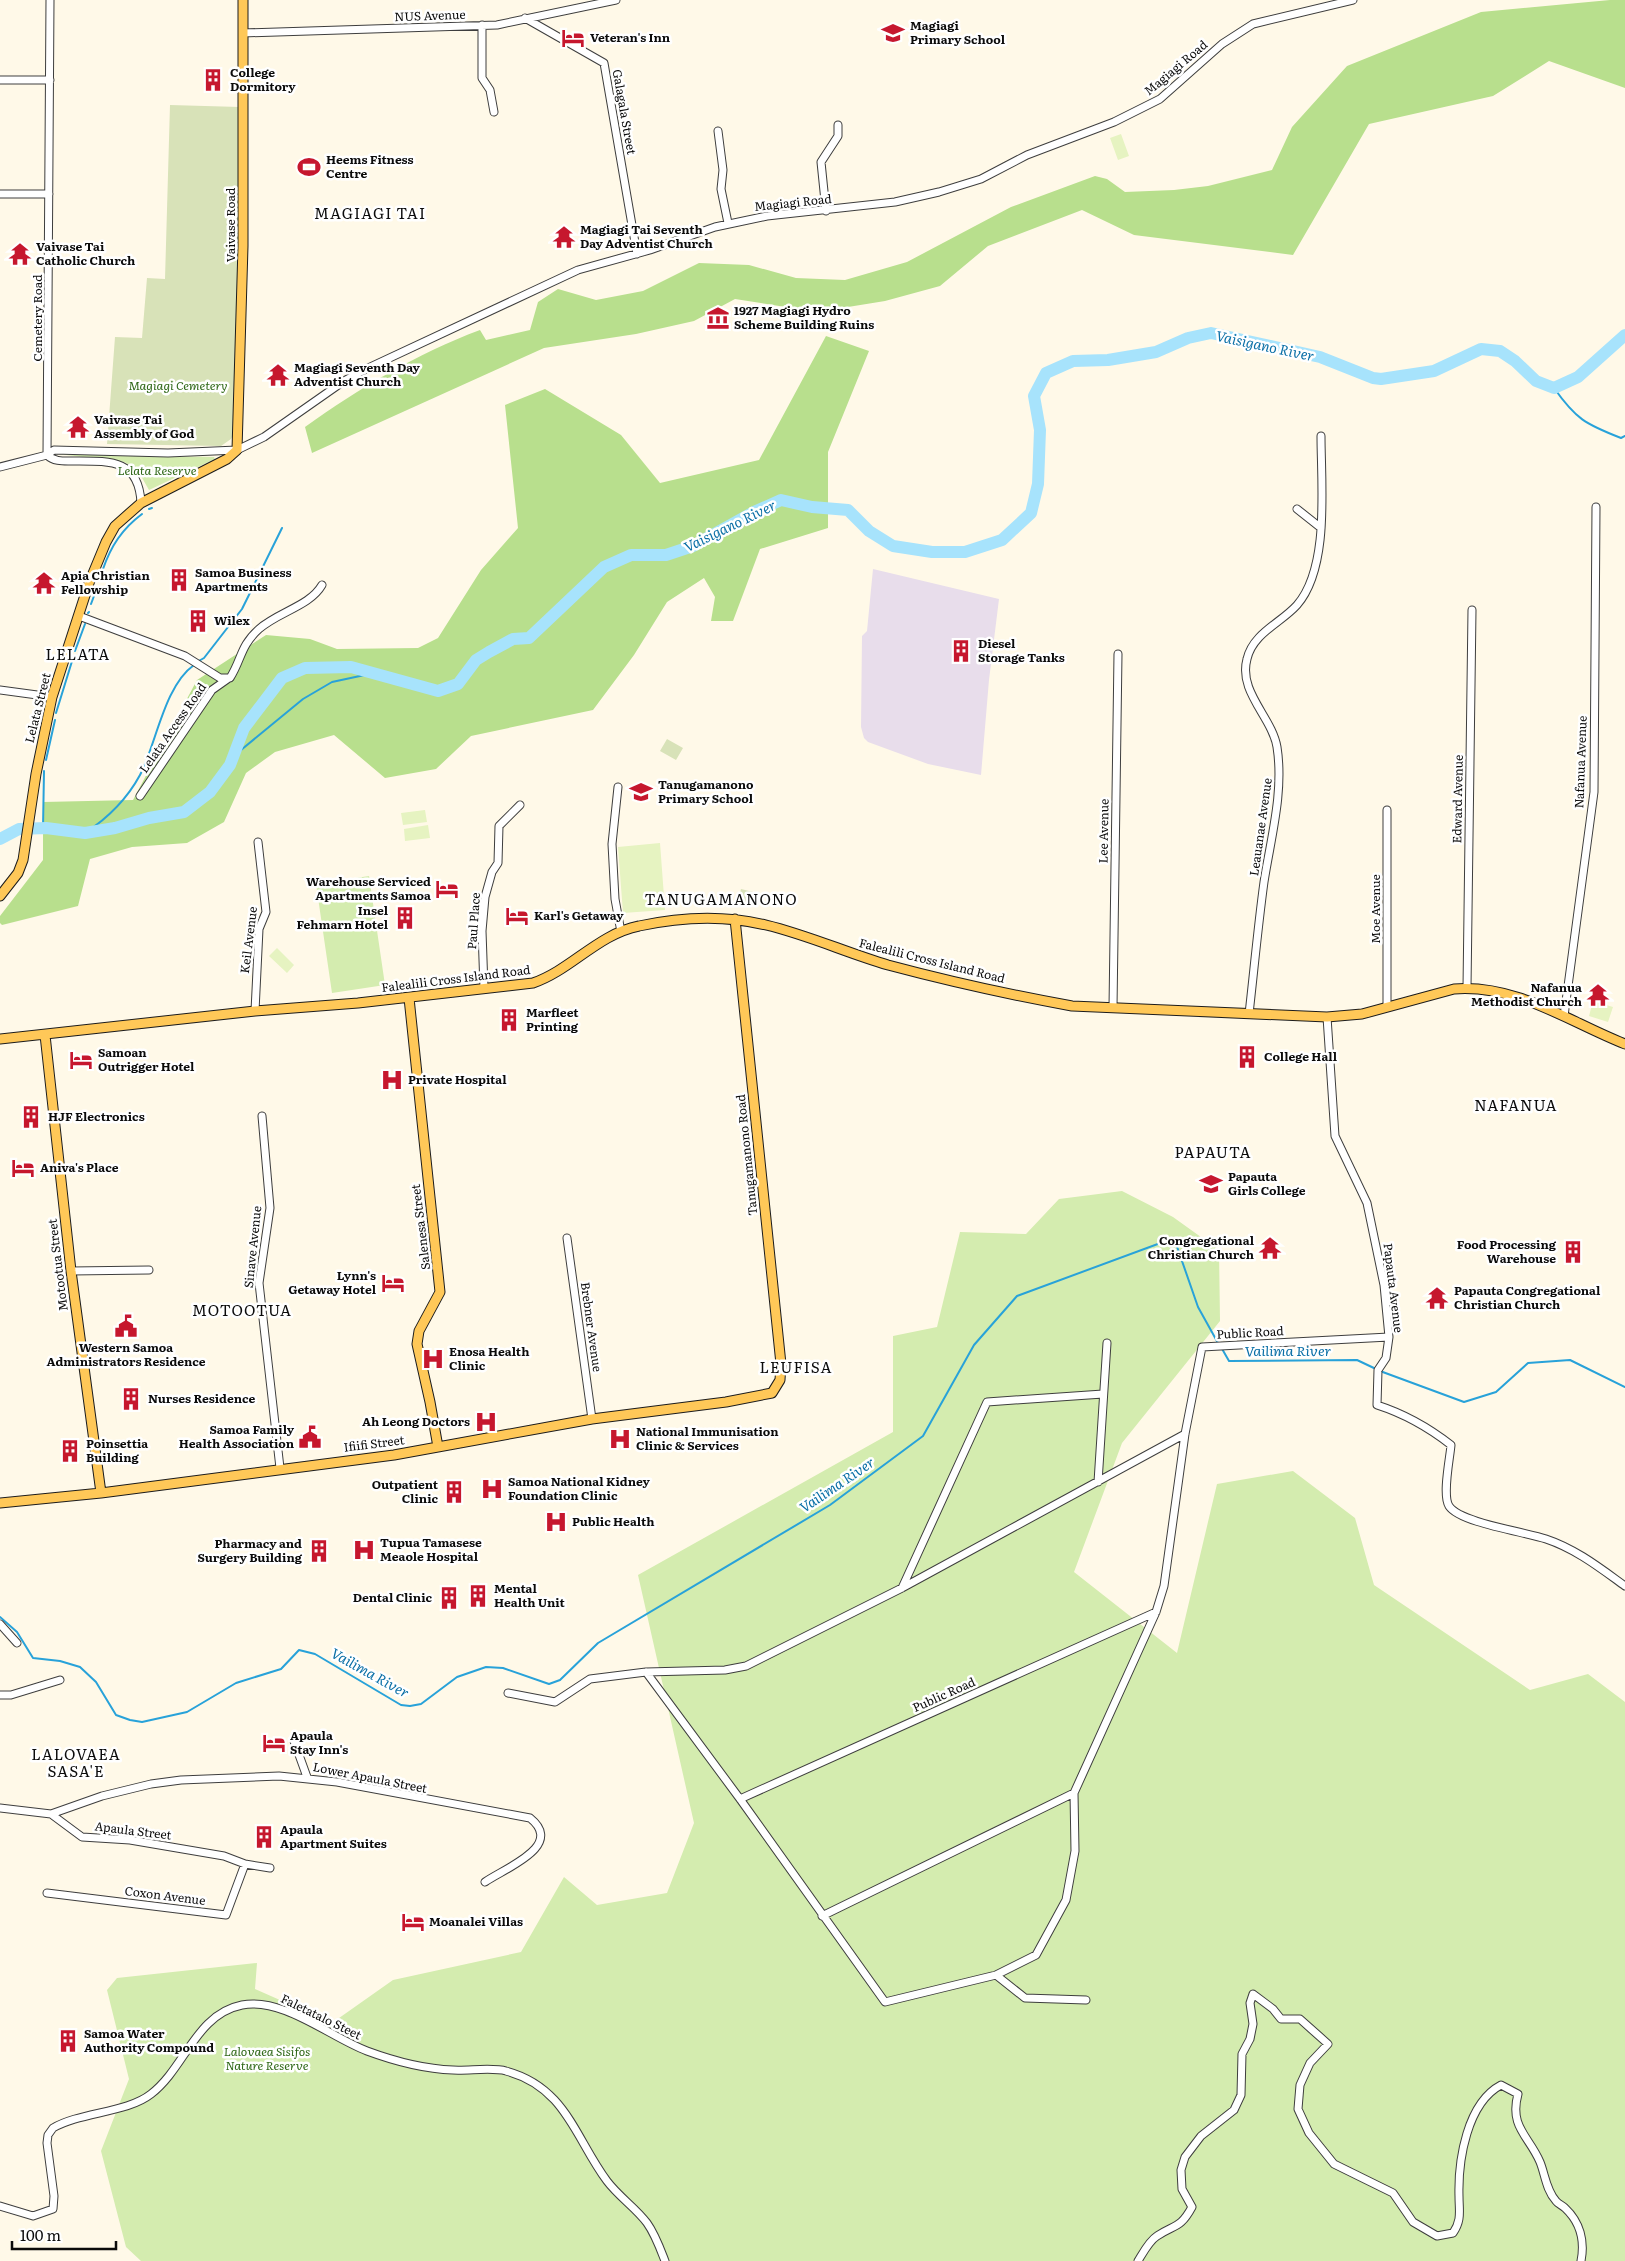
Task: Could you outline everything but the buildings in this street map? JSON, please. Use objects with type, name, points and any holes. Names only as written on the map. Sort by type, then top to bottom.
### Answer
[{"type":"main road","name":"Vaivase Road","points":[[238,450],[244,246],[243,0]]},
{"type":"main road","name":"Lelata Street","points":[[0,896],[18,873],[25,848],[52,697],[106,542],[115,526],[141,503],[227,459],[238,450]]},
{"type":"main road","name":"Falealili Cross Island Road","points":[[0,1039],[254,1011],[409,998],[533,982],[546,978],[601,942],[621,932],[638,926],[691,919],[735,920],[766,925],[889,965],[1072,1006],[1328,1016],[1362,1014],[1454,989],[1467,988],[1492,991],[1527,1000],[1625,1044]]},
{"type":"main road","name":"Tanugamanono Road","points":[[735,920],[782,1364],[777,1387]]},
{"type":"main road","name":"Salenesa Street","points":[[409,998],[440,1292],[419,1331],[417,1344],[438,1447]]},
{"type":"main road","name":"Motootua Street","points":[[45,1035],[71,1271],[101,1493]]},
{"type":"main road","name":"Ifiifi Street","points":[[0,1502],[101,1493],[280,1468],[394,1455],[592,1419],[762,1396],[772,1392],[777,1387]]},
{"type":"street","name":"Cemetery Road","points":[[47,455],[50,0]]},
{"type":"street","name":"NUS Avenue","points":[[243,33],[497,25],[616,0]]},
{"type":"street","name":"Magiagi Road","points":[[238,450],[283,425],[344,381],[388,358],[562,276],[603,262],[637,254],[728,223],[767,216],[895,202],[939,192],[981,179],[1028,155],[1114,122],[1160,99],[1222,44],[1253,24],[1353,0]]},
{"type":"street","name":"Galagala Street","points":[[525,18],[604,63],[637,254]]},
{"type":"street","points":[[482,25],[482,78],[490,90],[494,112]]},
{"type":"street","points":[[0,80],[50,80]]},
{"type":"street","points":[[826,211],[821,162],[838,136],[838,125]]},
{"type":"street","points":[[718,131],[723,170],[721,189],[728,223]]},
{"type":"street","points":[[0,194],[49,194]]},
{"type":"street","name":"Leauanae Avenue","points":[[1249,1014],[1265,880],[1274,826],[1280,764],[1276,742],[1249,688],[1246,675],[1247,659],[1256,641],[1298,604],[1314,577],[1321,528],[1321,436]]},
{"type":"street","points":[[0,467],[47,455],[54,450],[168,453],[238,450]]},
{"type":"street","points":[[47,455],[56,460],[94,461],[127,469],[134,474],[138,481],[141,503]]},
{"type":"street","name":"Nafanua Avenue","points":[[1564,1016],[1594,792],[1596,507]]},
{"type":"street","points":[[1297,509],[1321,528]]},
{"type":"street","name":"Lelata Access Road","points":[[140,796],[212,690],[230,678],[245,643],[260,628],[280,614],[316,596],[322,585]]},
{"type":"street","name":"Edward Avenue","points":[[1467,988],[1472,610]]},
{"type":"street","name":"Lelata Access Road","points":[[79,616],[185,656],[220,678],[230,678]]},
{"type":"street","name":"Lee Avenue","points":[[1113,1008],[1118,654]]},
{"type":"street","points":[[0,690],[52,697]]},
{"type":"street","points":[[618,788],[612,844],[615,899],[621,932]]},
{"type":"street","name":"Paul Place","points":[[484,988],[482,931],[485,897],[492,872],[498,863],[499,826],[520,805]]},
{"type":"street","name":"Moe Avenue","points":[[1387,810],[1387,1007]]},
{"type":"street","name":"Keil Avenue","points":[[254,1011],[259,928],[266,912],[258,842]]},
{"type":"street","name":"Papauta Avenue","points":[[1328,1016],[1335,1136],[1368,1203],[1384,1285],[1389,1337],[1386,1358],[1378,1370],[1377,1405],[1400,1412],[1427,1426],[1451,1445],[1446,1491],[1448,1505],[1457,1514],[1547,1539],[1587,1558],[1625,1586]]},
{"type":"street","name":"Sinave Avenue","points":[[262,1116],[270,1208],[259,1291],[280,1468]]},
{"type":"street","name":"Brebner Avenue","points":[[567,1238],[592,1419]]},
{"type":"street","points":[[71,1271],[149,1270]]},
{"type":"street","name":"Public Road","points":[[646,1672],[740,1799],[885,2002],[996,1976],[1036,1955],[1066,1900],[1075,1851],[1074,1793],[1156,1612],[1164,1586],[1185,1434],[1202,1347],[1389,1337]]},
{"type":"street","points":[[1098,1482],[1107,1343]]},
{"type":"street","points":[[902,1588],[987,1402],[1103,1394]]},
{"type":"street","points":[[508,1693],[555,1702],[590,1679],[646,1672],[725,1670],[746,1666],[902,1588],[1185,1434]]},
{"type":"street","name":"Public Road","points":[[740,1799],[1156,1612]]},
{"type":"street","points":[[0,1624],[17,1643]]},
{"type":"street","points":[[0,1694],[12,1695],[60,1680]]},
{"type":"street","points":[[294,1741],[307,1777]]},
{"type":"street","name":"Lower Apaula Street","points":[[50,1814],[102,1796],[158,1783],[181,1780],[307,1777],[530,1818],[538,1824],[541,1840],[535,1851],[485,1882]]},
{"type":"street","points":[[822,1916],[1074,1793]]},
{"type":"street","name":"Apaula Street","points":[[0,1808],[50,1814],[82,1837],[130,1840],[224,1856],[245,1864],[270,1868]]},
{"type":"street","name":"Coxon Avenue","points":[[46,1893],[226,1915],[245,1864]]},
{"type":"street","points":[[996,1976],[1025,1998],[1086,2000]]},
{"type":"street","points":[[1138,2261],[1155,2237],[1179,2226],[1192,2207],[1182,2189],[1181,2170],[1185,2157],[1200,2136],[1234,2110],[1241,2095],[1242,2054],[1250,2039],[1253,2024],[1250,2003],[1253,1994],[1273,2009],[1281,2020],[1300,2019],[1328,2044],[1310,2063],[1300,2085],[1298,2109],[1308,2133],[1334,2164],[1393,2194],[1414,2222],[1437,2236],[1453,2233],[1458,2225],[1460,2216],[1460,2164],[1464,2142],[1472,2122],[1488,2092],[1501,2085],[1512,2089],[1518,2094],[1516,2103],[1520,2132],[1537,2155],[1548,2188],[1556,2201],[1566,2208],[1583,2236],[1581,2261]]},
{"type":"street","name":"Faletatalo Steet","points":[[0,2206],[33,2216],[53,2209],[54,2196],[47,2143],[48,2135],[53,2128],[142,2100],[158,2088],[202,2031],[220,2013],[244,2004],[260,2004],[289,2013],[355,2046],[407,2063],[438,2070],[504,2070],[530,2080],[549,2093],[564,2110],[605,2178],[622,2200],[646,2222],[665,2261]]},
{"type":"shaded area","points":[[873,569],[999,599],[989,680],[981,775],[928,764],[868,742],[864,738],[861,727],[862,636],[867,631]]},
{"type":"green space","points":[[1625,0],[1625,88],[1549,61],[1493,96],[1369,124],[1293,255],[1134,235],[1082,210],[988,246],[940,286],[885,301],[817,312],[735,299],[694,321],[636,334],[544,348],[312,453],[305,427],[368,385],[433,350],[480,330],[486,340],[530,330],[538,302],[558,289],[596,300],[643,291],[699,263],[749,265],[796,278],[845,280],[907,262],[1011,207],[1095,176],[1107,179],[1125,192],[1174,190],[1208,186],[1272,170],[1292,127],[1347,66],[1481,12]]},
{"type":"green space","name":"Magiagi Cemetery","points":[[170,105],[240,107],[236,429],[231,439],[221,446],[107,444],[115,337],[142,338],[147,278],[165,279]]},
{"type":"green space","points":[[1121,134],[1129,156],[1118,160],[1110,138]]},
{"type":"green space","points":[[826,336],[869,351],[828,452],[828,528],[760,549],[733,621],[711,621],[715,597],[704,578],[667,602],[634,655],[593,710],[471,736],[436,769],[385,778],[334,735],[275,752],[246,773],[224,822],[187,843],[132,847],[90,859],[78,906],[2,925],[0,923],[0,916],[43,860],[43,802],[133,800],[197,680],[266,635],[310,639],[337,649],[418,648],[438,638],[481,570],[518,528],[505,405],[545,389],[621,435],[660,483],[759,460]]},
{"type":"green space","name":"Lelata Reserve","points":[[58,454],[214,457],[215,459],[149,490],[137,469],[124,462]]},
{"type":"green space","points":[[667,739],[683,748],[676,760],[660,751]]},
{"type":"green space","points":[[425,810],[427,822],[403,825],[401,813]]},
{"type":"green space","points":[[428,825],[430,838],[405,841],[404,829]]},
{"type":"green space","points":[[660,843],[665,910],[623,913],[618,847]]},
{"type":"green space","points":[[369,876],[385,985],[332,993],[316,884]]},
{"type":"green space","points":[[741,889],[757,893],[755,901],[750,903],[738,900]]},
{"type":"green space","points":[[277,948],[294,965],[287,973],[269,956]]},
{"type":"green space","points":[[1593,1001],[1613,1007],[1608,1022],[1589,1016]]},
{"type":"green space","name":"Lalovaea Sisifos Nature Reserve","points":[[1122,1191],[1173,1217],[1219,1250],[1220,1321],[1122,1443],[1074,1572],[1177,1653],[1217,1484],[1293,1471],[1355,1518],[1374,1585],[1530,1690],[1588,1674],[1625,1702],[1625,2261],[141,2261],[126,2247],[101,2151],[129,2079],[107,1990],[117,1978],[257,1963],[255,1989],[332,2023],[393,1980],[521,1952],[564,1877],[597,1905],[667,1893],[694,1823],[638,1575],[893,1432],[893,1336],[937,1327],[960,1232],[1026,1234],[1059,1199]]},
{"type":"waterway","name":"Vaisigano River","points":[[0,839],[19,829],[46,828],[85,833],[184,812],[210,792],[230,765],[244,728],[282,678],[305,668],[351,667],[438,691],[458,684],[476,660],[513,639],[529,638],[604,567],[631,555],[666,555],[693,546],[754,512],[781,500],[812,507],[848,510],[869,531],[893,546],[932,552],[965,552],[1002,540],[1031,513],[1038,484],[1040,430],[1034,396],[1046,373],[1073,361],[1108,360],[1156,352],[1188,338],[1211,333],[1320,357],[1373,378],[1381,379],[1434,371],[1481,349],[1500,351],[1515,361],[1536,381],[1554,388],[1578,377],[1625,335]]},
{"type":"waterway","points":[[1554,388],[1575,414],[1582,419],[1598,429],[1621,438],[1625,436]]},
{"type":"waterway","points":[[103,569],[118,538],[142,514]]},
{"type":"waterway","points":[[197,662],[204,658],[242,609],[282,528]]},
{"type":"waterway","points":[[91,604],[94,596]]},
{"type":"waterway","points":[[75,651],[85,624]]},
{"type":"waterway","points":[[56,713],[73,658]]},
{"type":"waterway","points":[[85,833],[116,807],[135,784],[146,763],[168,701],[175,687],[194,665]]},
{"type":"waterway","points":[[230,765],[241,750],[303,699],[332,682],[374,673]]},
{"type":"waterway","points":[[46,760],[55,720]]},
{"type":"waterway","points":[[43,828],[44,771]]},
{"type":"waterway","name":"Vailima River","points":[[0,1617],[17,1632],[33,1658],[60,1661],[80,1667],[96,1682],[116,1715],[142,1722],[187,1712],[236,1683],[281,1669],[299,1650],[315,1654],[401,1705],[421,1704],[457,1677],[486,1667],[503,1668],[549,1684],[560,1680],[598,1643],[830,1505],[923,1436],[974,1345],[1017,1296],[1174,1238],[1198,1307],[1218,1343]]},
{"type":"waterway","name":"Vailima River","points":[[1221,1347],[1229,1361],[1357,1360],[1376,1369]]},
{"type":"waterway","name":"Vailima River","points":[[1380,1371],[1464,1402],[1496,1392],[1528,1363],[1570,1360],[1625,1387]]},
{"type":"place","name":"Magiagi Primary School","points":[[893,33]]},
{"type":"place","name":"Veteran's Inn","points":[[573,38]]},
{"type":"place","name":"College Dormitory","points":[[213,80]]},
{"type":"place","name":"Heems Fitness Centre","points":[[309,167]]},
{"type":"place","name":"Magiagi Tai Seventh Day Adventist Church","points":[[564,237]]},
{"type":"place","name":"Vaivase Tai Catholic Church","points":[[20,254]]},
{"type":"place","name":"1927 Magiagi Hydro Scheme Building Ruins","points":[[718,318]]},
{"type":"place","name":"Magiagi Seventh Day Adventist Church","points":[[278,375]]},
{"type":"place","name":"Vaivase Tai Assembly of God","points":[[78,427]]},
{"type":"place","name":"Samoa Business Apartments","points":[[179,580]]},
{"type":"place","name":"Apia Christian Fellowship","points":[[44,583]]},
{"type":"place","name":"Wilex","points":[[198,621]]},
{"type":"place","name":"Diesel Storage Tanks","points":[[961,651]]},
{"type":"place","name":"Tanugamanono Primary School","points":[[641,792]]},
{"type":"place","name":"Warehouse Serviced Apartments Samoa","points":[[447,889]]},
{"type":"place","name":"Karl's Getaway","points":[[517,916]]},
{"type":"place","name":"Insel Fehmarn Hotel","points":[[405,918]]},
{"type":"place","name":"Nafanua Methodist Church","points":[[1598,995]]},
{"type":"place","name":"Marfleet Printing","points":[[509,1020]]},
{"type":"place","name":"College Hall","points":[[1247,1057]]},
{"type":"place","name":"Samoan Outrigger Hotel","points":[[81,1060]]},
{"type":"place","name":"Private Hospital","points":[[392,1080]]},
{"type":"place","name":"HJF Electronics","points":[[31,1117]]},
{"type":"place","name":"Aniva's Place","points":[[23,1168]]},
{"type":"place","name":"Papauta Girls College","points":[[1211,1184]]},
{"type":"place","name":"Congregational Christian Church","points":[[1270,1248]]},
{"type":"place","name":"Food Processing Warehouse","points":[[1573,1252]]},
{"type":"place","name":"Lynn's Getaway Hotel","points":[[393,1283]]},
{"type":"place","name":"Papauta Congregational Christian Church","points":[[1437,1298]]},
{"type":"place","name":"Western Samoa Administrators Residence","points":[[126,1326]]},
{"type":"place","name":"Enosa Health Clinic","points":[[433,1359]]},
{"type":"place","name":"Nurses Residence","points":[[131,1399]]},
{"type":"place","name":"Ah Leong Doctors","points":[[486,1422]]},
{"type":"place","name":"Samoa Family Health Association","points":[[310,1437]]},
{"type":"place","name":"National Immunisation Clinic & Services","points":[[620,1439]]},
{"type":"place","name":"Poinsettia Building","points":[[70,1451]]},
{"type":"place","name":"Samoa National Kidney Foundation Clinic","points":[[492,1489]]},
{"type":"place","name":"Outpatient Clinic","points":[[454,1492]]},
{"type":"place","name":"Public Health","points":[[556,1522]]},
{"type":"place","name":"Tupua Tamasese Meaole Hospital","points":[[364,1550]]},
{"type":"place","name":"Pharmacy and Surgery Building","points":[[319,1551]]},
{"type":"place","name":"Mental Health Unit","points":[[478,1596]]},
{"type":"place","name":"Dental Clinic","points":[[449,1598]]},
{"type":"place","name":"Apaula Stay Inn's","points":[[274,1743]]},
{"type":"place","name":"Apaula Apartment Suites","points":[[264,1837]]},
{"type":"place","name":"Moanalei Villas","points":[[413,1922]]},
{"type":"place","name":"Samoa Water Authority Compound","points":[[68,2041]]},
{"type":"district","name":"MAGIAGI TAI","points":[[370,214]]},
{"type":"district","name":"LELATA","points":[[78,655]]},
{"type":"district","name":"TANUGAMANONO","points":[[721,900]]},
{"type":"district","name":"NAFANUA","points":[[1516,1106]]},
{"type":"district","name":"PAPAUTA","points":[[1213,1153]]},
{"type":"district","name":"MOTOOTUA","points":[[242,1311]]},
{"type":"district","name":"LEUFISA","points":[[796,1368]]},
{"type":"district","name":"LALOVAEA SASA'E","points":[[76,1764]]}]
